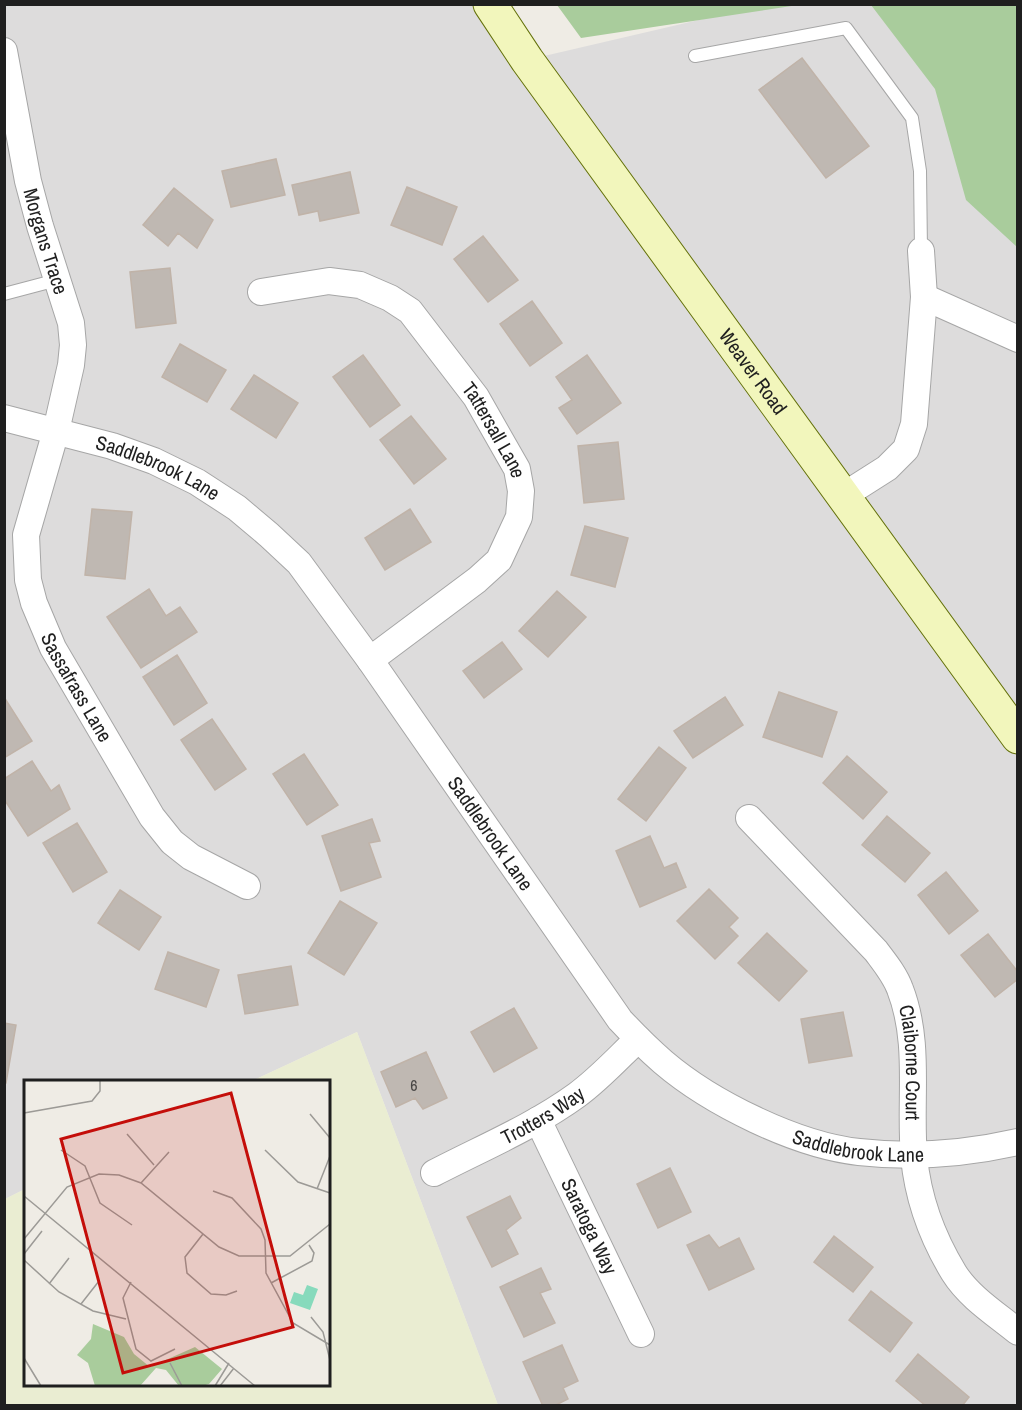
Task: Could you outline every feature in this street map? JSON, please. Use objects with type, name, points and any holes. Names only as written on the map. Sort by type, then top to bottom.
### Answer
[{"type":"main road","name":"Weaver Road","points":[[489,4],[527,60],[1017,737]]},
{"type":"street","name":"Morgans Trace","points":[[4,51],[28,181],[71,323],[73,345],[71,365],[57,431]]},
{"type":"street","points":[[843,496],[887,468],[906,449],[914,424],[924,297],[921,251]]},
{"type":"street","name":"Tattersall Lane","points":[[261,292],[329,281],[339,282],[360,285],[390,298],[410,311],[476,397],[517,469],[521,491],[519,517],[499,560],[477,580],[370,660]]},
{"type":"street","points":[[924,297],[1017,339]]},
{"type":"street","name":"Saddlebrook Lane","points":[[4,418],[112,446],[154,461],[197,482],[237,508],[299,563],[370,660],[620,1020],[663,1062],[691,1083],[761,1122],[820,1143],[857,1152],[914,1156],[985,1150],[1017,1142]]},
{"type":"street","name":"Sassafrass Lane","points":[[57,431],[26,535],[28,580],[41,625],[52,648],[152,817],[172,842],[191,857],[247,886]]},
{"type":"street","name":"Claiborne Court","points":[[749,818],[876,951],[900,989],[910,1022],[914,1156],[927,1221],[955,1275],[976,1298],[1017,1332]]},
{"type":"street","name":"Trotters Way","points":[[434,1173],[538,1120],[585,1089],[638,1039]]},
{"type":"street","name":"Saratoga Way","points":[[538,1120],[641,1334]]},
{"type":"lane","points":[[695,56],[846,28],[912,118],[920,171],[921,251]]},
{"type":"lane","points":[[4,294],[57,280]]},
{"type":"shaded area","points":[[5,5],[490,5],[527,60],[763,5],[881,5],[1017,187],[1017,1405],[498,1405],[357,1032],[254,1080],[24,1080],[24,1190],[5,1199]]},
{"type":"green space","points":[[557,5],[798,5],[581,38]]},
{"type":"green space","points":[[871,5],[1017,5],[1017,247],[966,200],[935,89]]},
{"type":"green space","points":[[357,1032],[498,1405],[5,1405],[5,1199],[24,1190],[24,1386],[330,1386],[330,1080],[254,1080]]},
{"type":"building","points":[[802,58],[869,146],[826,178],[759,90]]},
{"type":"building","points":[[276,159],[285,195],[231,207],[222,171]]},
{"type":"building","points":[[350,172],[359,213],[320,221],[318,211],[299,215],[292,185]]},
{"type":"building","points":[[407,187],[457,207],[442,245],[391,225]]},
{"type":"building","points":[[174,188],[213,220],[197,248],[178,233],[168,246],[143,225]]},
{"type":"building","points":[[483,236],[518,280],[488,302],[454,259]]},
{"type":"building","points":[[170,268],[176,323],[136,328],[130,272]]},
{"type":"building","points":[[532,301],[562,343],[530,366],[500,324]]},
{"type":"building","points":[[180,344],[226,370],[207,402],[162,377]]},
{"type":"building","points":[[363,355],[400,405],[370,427],[333,377]]},
{"type":"building","points":[[587,355],[621,403],[577,434],[559,408],[572,400],[556,377]]},
{"type":"building","points":[[254,375],[298,403],[276,438],[231,409]]},
{"type":"building","points":[[411,416],[446,459],[414,484],[380,440]]},
{"type":"building","points":[[618,442],[624,499],[584,503],[578,446]]},
{"type":"building","points":[[92,509],[132,512],[125,579],[85,575]]},
{"type":"building","points":[[410,509],[431,542],[385,570],[365,538]]},
{"type":"building","points":[[585,526],[628,538],[615,587],[571,575]]},
{"type":"building","points":[[149,589],[166,616],[180,607],[197,632],[141,668],[107,617]]},
{"type":"building","points":[[557,591],[586,617],[548,657],[519,631]]},
{"type":"building","points":[[502,642],[522,669],[484,698],[463,671]]},
{"type":"building","points":[[177,655],[207,703],[174,725],[143,677]]},
{"type":"building","points":[[779,692],[837,712],[822,757],[763,737]]},
{"type":"building","points":[[4,697],[32,741],[4,758]]},
{"type":"building","points":[[725,697],[743,725],[693,758],[674,731]]},
{"type":"building","points":[[212,719],[246,769],[215,790],[181,740]]},
{"type":"building","points":[[659,747],[686,768],[646,821],[618,799]]},
{"type":"building","points":[[304,754],[338,805],[307,825],[273,774]]},
{"type":"building","points":[[847,756],[887,792],[863,819],[823,783]]},
{"type":"building","points":[[32,761],[51,791],[59,785],[70,809],[28,836],[4,799],[4,779]]},
{"type":"building","points":[[887,816],[930,853],[905,882],[862,845]]},
{"type":"building","points":[[372,819],[380,841],[369,843],[381,877],[341,891],[322,836]]},
{"type":"building","points":[[77,823],[107,872],[73,892],[43,843]]},
{"type":"building","points":[[650,836],[664,868],[676,863],[686,887],[640,907],[616,851]]},
{"type":"building","points":[[946,872],[978,911],[949,934],[918,895]]},
{"type":"building","points":[[709,889],[738,918],[729,927],[738,936],[715,959],[677,921]]},
{"type":"building","points":[[120,890],[161,917],[139,950],[98,923]]},
{"type":"building","points":[[340,901],[377,923],[344,975],[308,953]]},
{"type":"building","points":[[767,933],[807,971],[779,1001],[738,963]]},
{"type":"building","points":[[988,934],[1018,972],[1018,979],[995,997],[961,955]]},
{"type":"building","points":[[168,952],[219,970],[206,1007],[155,989]]},
{"type":"building","points":[[291,966],[298,1005],[245,1014],[238,975]]},
{"type":"building","points":[[514,1008],[537,1048],[494,1072],[471,1032]]},
{"type":"building","points":[[843,1012],[852,1056],[809,1063],[801,1019]]},
{"type":"building","points":[[4,1023],[16,1025],[6,1083],[4,1083]]},
{"type":"building","points":[[426,1052],[447,1098],[423,1109],[415,1098],[396,1107],[381,1072]]},
{"type":"building","points":[[670,1168],[691,1212],[658,1228],[637,1184]]},
{"type":"building","points":[[510,1196],[521,1218],[506,1230],[518,1254],[492,1267],[467,1217]]},
{"type":"building","points":[[709,1235],[719,1248],[739,1238],[754,1269],[709,1290],[687,1245]]},
{"type":"building","points":[[834,1236],[873,1267],[853,1292],[814,1262]]},
{"type":"building","points":[[541,1268],[551,1289],[540,1293],[555,1323],[524,1337],[500,1287]]},
{"type":"building","points":[[871,1291],[912,1323],[890,1352],[849,1320]]},
{"type":"building","points":[[562,1345],[578,1381],[563,1388],[568,1399],[554,1406],[543,1406],[523,1362]]},
{"type":"building","points":[[918,1354],[969,1397],[962,1406],[926,1406],[896,1381]]}]
